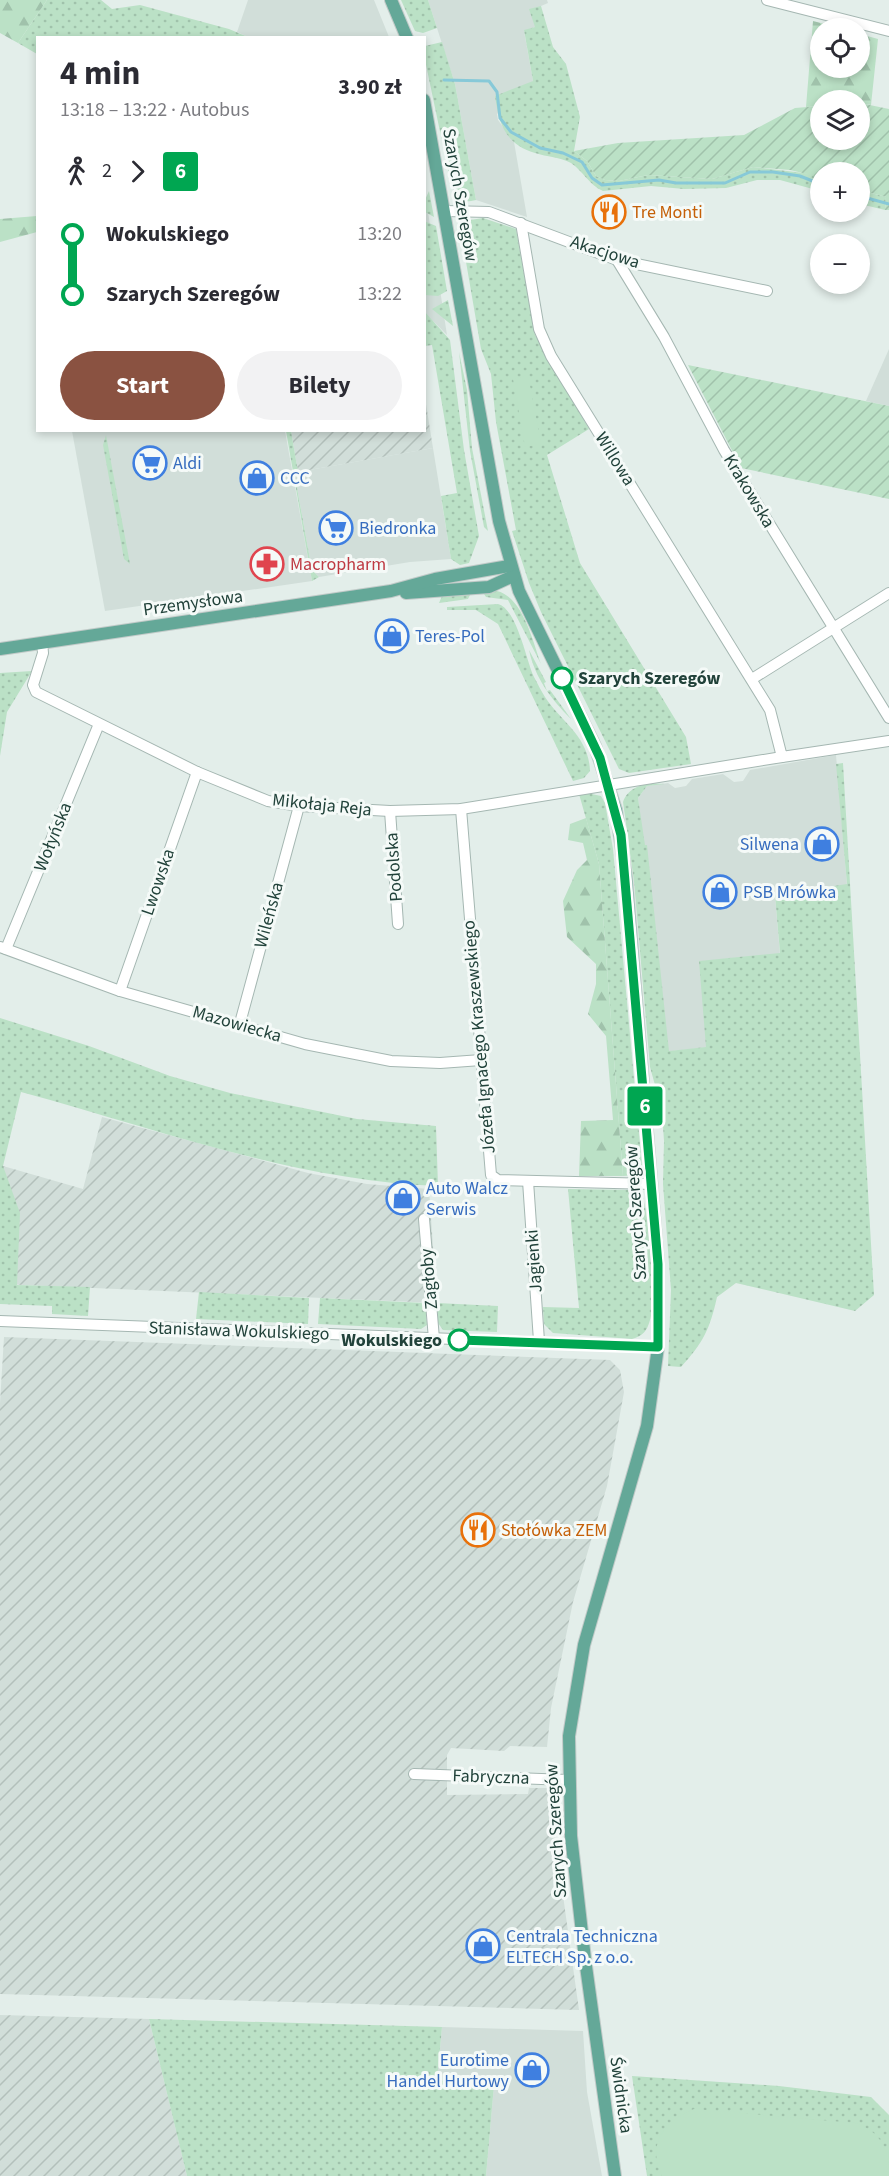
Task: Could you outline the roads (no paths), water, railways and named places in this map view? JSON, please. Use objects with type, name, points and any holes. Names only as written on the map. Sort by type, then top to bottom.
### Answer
[{"type":"main road","points":[[391,0],[406,36]]},
{"type":"main road","name":"Szarych Szeregów","points":[[426,111],[488,466],[511,571],[595,746],[618,818],[626,878],[658,1264],[658,1347],[644,1442],[584,1645],[571,1714],[568,1780],[571,1836],[593,2019]]},
{"type":"main road","name":"Przemysłowa","points":[[391,591],[435,579],[511,571]]},
{"type":"main road","name":"Przemysłowa","points":[[0,649],[391,591],[489,587],[511,571]]},
{"type":"main road","name":"Świdnicka","points":[[593,2019],[615,2176]]},
{"type":"street","points":[[766,0],[814,5],[889,31]]},
{"type":"street","name":"Akacjowa","points":[[445,211],[489,212],[616,260],[767,291]]},
{"type":"street","name":"Willowa","points":[[520,223],[539,329],[552,356],[770,710],[782,757]]},
{"type":"street","name":"Krakowska","points":[[616,260],[664,337],[724,450],[832,629],[889,718]]},
{"type":"street","points":[[752,679],[889,593]]},
{"type":"street","name":"Mikołaja Reja","points":[[42,642],[43,653],[33,685],[36,692],[196,772],[268,801],[299,806],[390,811],[461,809],[609,784]]},
{"type":"street","name":"Wołyńska","points":[[3,948],[99,724]]},
{"type":"street","points":[[609,784],[889,741]]},
{"type":"street","name":"Lwowska","points":[[120,991],[196,772]]},
{"type":"street","name":"Wileńska","points":[[240,1023],[299,806]]},
{"type":"street","name":"Józefa Ignacego Kraszewskiego","points":[[461,809],[491,1174],[498,1180],[652,1184]]},
{"type":"street","name":"Podolska","points":[[390,811],[398,924]]},
{"type":"street","name":"Mazowiecka","points":[[3,948],[120,991],[240,1023],[304,1044],[391,1061],[481,1060]]},
{"type":"street","name":"Jagienki","points":[[528,1181],[539,1341]]},
{"type":"street","name":"Zagłoby","points":[[424,1219],[434,1339]]},
{"type":"street","name":"Stanisława Wokulskiego","points":[[0,1321],[658,1347]]},
{"type":"street","name":"Fabryczna","points":[[414,1774],[568,1780]]},
{"type":"waterway","points":[[444,80],[489,81],[497,92],[500,118],[511,132],[540,148],[563,153],[582,162],[592,178],[602,185],[659,180],[676,183],[725,183],[750,172],[773,172],[810,180]]},
{"type":"waterway","points":[[870,199],[889,204]]},
{"type":"place","name":"Tre Monti","points":[[609,212]]},
{"type":"place","name":"Aldi","points":[[150,463]]},
{"type":"place","name":"CCC","points":[[257,478]]},
{"type":"place","name":"Biedronka","points":[[336,528]]},
{"type":"place","name":"Macropharm","points":[[267,564]]},
{"type":"place","name":"Teres-Pol","points":[[392,636]]},
{"type":"place","name":"Szarych Szeregów","points":[[562,678]]},
{"type":"place","name":"Silwena","points":[[822,844]]},
{"type":"place","name":"PSB Mrówka","points":[[720,892]]},
{"type":"place","name":"Auto Walcz Serwis","points":[[403,1198]]},
{"type":"place","name":"Wokulskiego","points":[[459,1340]]},
{"type":"place","name":"Stołówka ZEM","points":[[478,1530]]},
{"type":"place","name":"Centrala Techniczna ELTECH Sp. z o.o.","points":[[483,1946]]},
{"type":"place","name":"Eurotime Handel Hurtowy","points":[[532,2070]]}]
